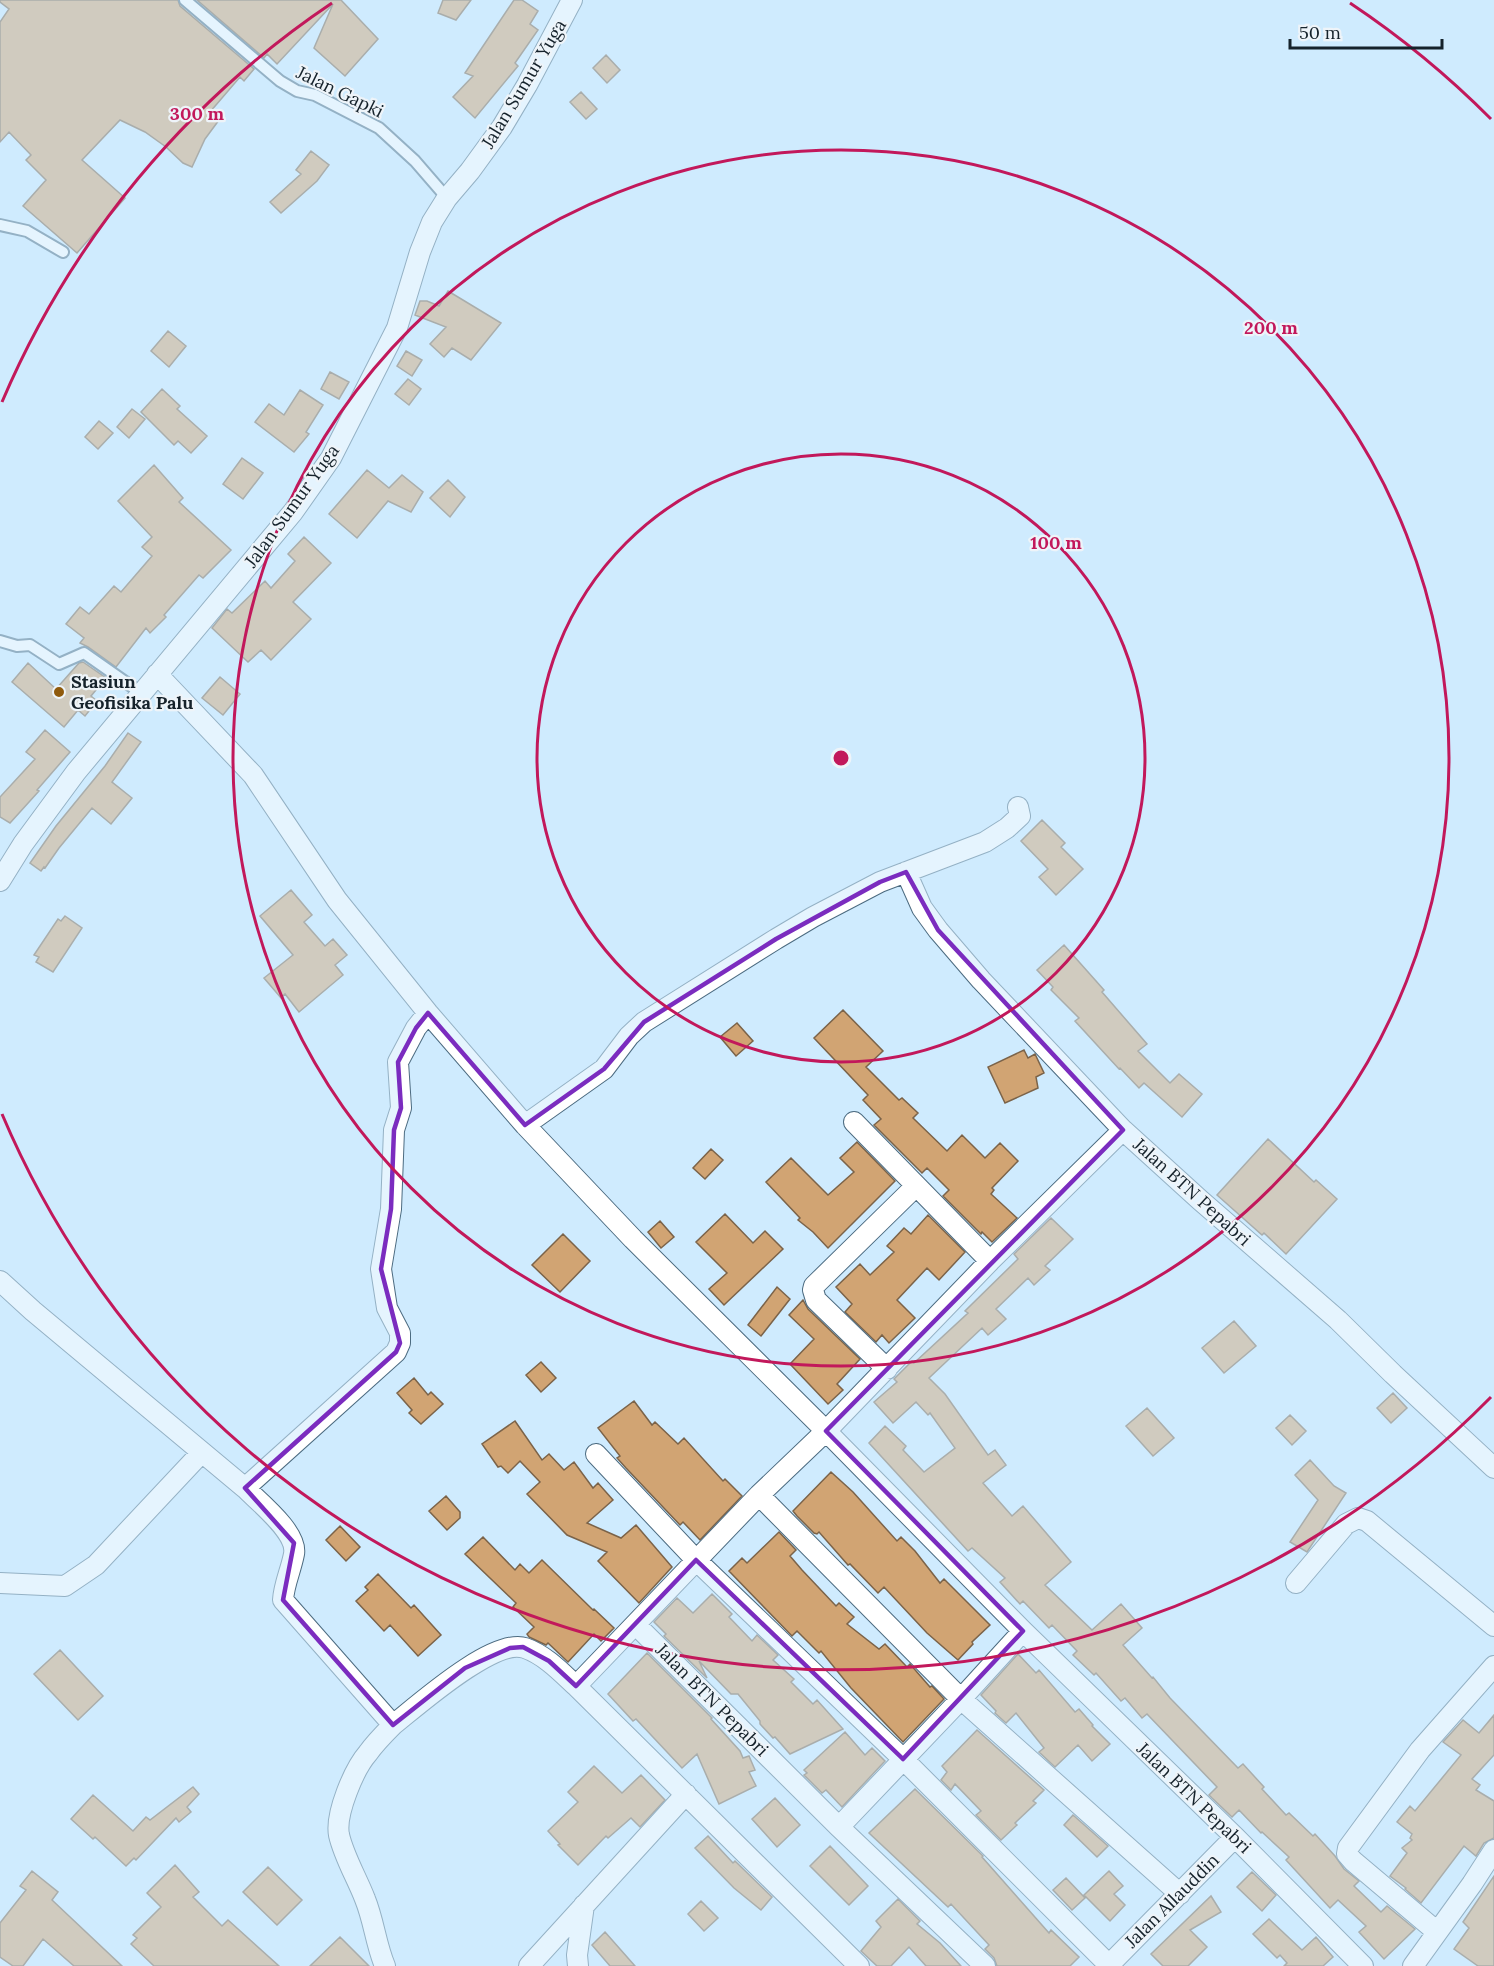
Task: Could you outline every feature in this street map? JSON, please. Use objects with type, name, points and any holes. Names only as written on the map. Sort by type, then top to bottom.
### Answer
[{"type":"street","name":"Jalan Sumur Yuga","points":[[0,880],[23,844],[76,772],[293,512],[331,458],[397,328],[420,252],[432,222],[447,198],[502,127],[527,85],[569,1]]},
{"type":"street","points":[[157,674],[253,775],[324,882],[428,1013],[525,1125],[633,1239],[826,1431]]},
{"type":"street","points":[[525,1125],[604,1069],[629,1036],[644,1022],[794,928],[879,882],[986,842],[1020,816],[1018,807]]},
{"type":"street","points":[[906,872],[922,908],[938,930],[981,980],[1123,1130]]},
{"type":"street","points":[[245,1488],[396,1352],[400,1343],[400,1333],[387,1308],[381,1269],[391,1209],[394,1130],[401,1108],[398,1062],[416,1028],[428,1013]]},
{"type":"street","points":[[854,1122],[990,1261]]},
{"type":"street","name":"Jalan BTN Pepabri","points":[[576,1686],[759,1494],[826,1431],[990,1261],[1123,1130],[1338,1320],[1494,1468]]},
{"type":"street","points":[[887,1369],[816,1300],[813,1290],[814,1286],[916,1185]]},
{"type":"street","points":[[0,1281],[245,1488],[273,1516],[294,1543],[295,1553],[284,1587],[283,1600],[287,1607],[393,1725]]},
{"type":"street","name":"Jalan BTN Pepabri","points":[[826,1431],[1023,1631],[1235,1837],[1363,1966]]},
{"type":"street","points":[[0,1582],[65,1586],[96,1565],[202,1452]]},
{"type":"street","points":[[596,1454],[696,1560],[903,1759],[1108,1965]]},
{"type":"street","points":[[759,1494],[962,1699],[1180,1894]]},
{"type":"street","points":[[1296,1583],[1346,1524],[1358,1518],[1367,1521],[1494,1626]]},
{"type":"street","name":"Jalan BTN Pepabri","points":[[636,1624],[839,1827],[985,1966]]},
{"type":"street","points":[[839,1827],[962,1699],[1023,1631]]},
{"type":"street","points":[[385,1966],[379,1953],[372,1919],[339,1832],[339,1812],[351,1782],[366,1754],[393,1725],[465,1668],[497,1652],[523,1647],[549,1661],[576,1686],[859,1966]]},
{"type":"street","points":[[1436,1931],[1353,1861],[1347,1854],[1348,1848],[1420,1750],[1494,1666]]},
{"type":"street","points":[[529,1966],[686,1794]]},
{"type":"street","name":"Jalan Allauddin","points":[[1108,1965],[1235,1837]]},
{"type":"street","points":[[1413,1966],[1494,1850]]},
{"type":"street","points":[[578,1966],[577,1955],[584,1905]]},
{"type":"lane","name":"Jalan Gapki","points":[[185,0],[280,81],[297,91],[315,95],[379,128],[415,161],[447,198]]},
{"type":"lane","points":[[0,225],[27,231],[63,252]]},
{"type":"lane","points":[[0,641],[17,646],[30,645],[59,664],[84,653],[141,693]]},
{"type":"highlighted area","points":[[906,872],[938,930],[1123,1130],[826,1431],[1023,1631],[903,1759],[696,1560],[576,1686],[549,1661],[523,1647],[510,1648],[465,1668],[393,1725],[283,1600],[294,1543],[245,1488],[396,1352],[400,1343],[381,1269],[391,1209],[394,1130],[401,1108],[398,1062],[416,1028],[428,1013],[525,1125],[604,1069],[644,1022],[776,939],[880,882]]},
{"type":"building","points":[[0,0],[178,0],[180,6],[254,69],[244,81],[240,77],[210,112],[219,120],[205,139],[192,167],[183,163],[145,132],[120,120],[82,160],[125,198],[77,253],[23,206],[46,180],[26,160],[31,155],[9,132],[0,142],[0,22],[9,9]]},
{"type":"building","points":[[197,0],[341,0],[378,39],[345,76],[314,48],[333,4],[277,64],[267,54],[264,58]]},
{"type":"building","points":[[443,0],[471,0],[456,20],[438,13]]},
{"type":"building","points":[[514,0],[522,0],[538,11],[530,24],[538,30],[515,63],[518,66],[475,118],[453,97],[473,76],[465,73]]},
{"type":"building","points":[[606,55],[620,70],[607,83],[593,68]]},
{"type":"building","points":[[581,92],[597,109],[586,119],[570,102]]},
{"type":"building","points":[[311,151],[329,165],[317,181],[281,213],[270,202],[301,174],[296,170]]},
{"type":"building","points":[[448,291],[501,323],[471,360],[452,348],[444,357],[430,344],[446,327],[415,315],[420,301],[439,306]]},
{"type":"building","points":[[168,331],[186,346],[169,367],[151,351]]},
{"type":"building","points":[[406,351],[422,360],[412,376],[397,366]]},
{"type":"building","points":[[330,372],[349,382],[339,399],[321,389]]},
{"type":"building","points":[[408,379],[421,389],[409,405],[395,394]]},
{"type":"building","points":[[162,389],[180,406],[177,409],[207,436],[191,453],[178,441],[174,445],[141,412]]},
{"type":"building","points":[[300,390],[323,405],[306,432],[309,434],[294,452],[255,422],[269,404],[284,415]]},
{"type":"building","points":[[132,409],[145,419],[129,438],[117,427]]},
{"type":"building","points":[[99,421],[113,433],[98,449],[85,437]]},
{"type":"building","points":[[242,458],[263,473],[243,499],[223,484]]},
{"type":"building","points":[[154,465],[183,498],[179,502],[231,550],[203,578],[199,575],[164,615],[166,617],[150,633],[146,628],[116,667],[80,643],[84,638],[66,624],[80,607],[89,614],[114,586],[121,592],[152,556],[142,547],[152,537],[118,501]]},
{"type":"building","points":[[367,470],[389,488],[402,475],[423,492],[411,512],[388,501],[357,538],[329,514]]},
{"type":"building","points":[[448,480],[465,497],[450,517],[430,498]]},
{"type":"building","points":[[304,537],[331,563],[293,602],[311,619],[271,660],[261,650],[248,662],[212,628],[227,609],[232,613],[265,581],[271,588],[295,561],[288,554]]},
{"type":"building","name":"Stasiun Geofisika Palu","points":[[83,662],[106,678],[91,696],[97,701],[85,716],[78,710],[64,727],[12,682],[28,663],[56,689],[79,663]]},
{"type":"building","points":[[220,677],[240,694],[223,715],[202,698]]},
{"type":"building","points":[[45,730],[70,752],[10,823],[0,817],[0,797],[35,759],[26,752]]},
{"type":"building","points":[[128,733],[141,742],[112,782],[132,798],[111,824],[92,808],[41,871],[30,863]]},
{"type":"building","points":[[1042,820],[1065,843],[1061,847],[1083,869],[1056,895],[1039,877],[1048,869],[1021,841]]},
{"type":"building","points":[[291,890],[312,915],[304,922],[325,946],[333,939],[347,955],[335,965],[343,975],[299,1012],[285,994],[281,998],[264,978],[293,955],[260,916]]},
{"type":"building","points":[[65,916],[82,928],[53,972],[36,962],[39,957],[34,955],[58,919],[61,921]]},
{"type":"building","points":[[1064,945],[1147,1044],[1138,1051],[1170,1083],[1179,1074],[1202,1094],[1182,1117],[1144,1083],[1139,1088],[1119,1069],[1075,1021],[1079,1018],[1051,990],[1053,987],[1037,970]]},
{"type":"building","points":[[843,1010],[883,1051],[866,1067],[899,1100],[902,1098],[918,1113],[913,1118],[947,1151],[962,1135],[985,1158],[1000,1143],[1018,1161],[992,1188],[994,1190],[991,1194],[1017,1218],[992,1242],[943,1196],[949,1190],[927,1168],[922,1173],[874,1125],[881,1119],[863,1100],[868,1095],[814,1038]]},
{"type":"building","points":[[737,1023],[753,1041],[736,1056],[720,1037]]},
{"type":"building","points":[[1024,1050],[1028,1058],[1035,1054],[1044,1073],[1036,1077],[1038,1088],[1005,1103],[988,1067]]},
{"type":"building","points":[[1268,1139],[1314,1182],[1316,1180],[1337,1199],[1286,1254],[1217,1195]]},
{"type":"building","points":[[857,1142],[895,1181],[828,1248],[798,1220],[800,1218],[766,1182],[791,1158],[828,1195],[854,1172],[840,1158]]},
{"type":"building","points":[[711,1149],[723,1160],[705,1179],[693,1168]]},
{"type":"building","points":[[725,1214],[753,1243],[765,1231],[783,1249],[724,1305],[709,1289],[727,1273],[696,1242]]},
{"type":"building","points":[[928,1215],[965,1252],[939,1280],[927,1268],[897,1300],[915,1318],[889,1343],[882,1335],[876,1342],[845,1312],[852,1304],[836,1287],[860,1264],[870,1275],[894,1252],[887,1246],[904,1228],[911,1234]]},
{"type":"building","points":[[1051,1218],[1073,1239],[1045,1266],[1050,1270],[1034,1285],[1028,1278],[996,1309],[1006,1319],[988,1335],[982,1328],[929,1378],[945,1394],[988,1455],[995,1450],[1006,1465],[983,1483],[1012,1516],[1023,1506],[1071,1562],[1045,1585],[1092,1630],[1121,1604],[1142,1628],[1123,1645],[1170,1698],[1238,1768],[1243,1764],[1286,1815],[1289,1813],[1313,1836],[1315,1834],[1344,1869],[1359,1881],[1354,1886],[1381,1912],[1387,1906],[1415,1929],[1384,1959],[1359,1932],[1366,1926],[1338,1900],[1330,1908],[1286,1860],[1289,1857],[1239,1810],[1232,1817],[1212,1798],[1209,1795],[1217,1787],[1147,1714],[1142,1718],[1125,1698],[1121,1701],[1096,1673],[1094,1675],[1073,1655],[1077,1651],[1052,1625],[1049,1628],[1023,1601],[1020,1604],[1000,1582],[1005,1578],[972,1548],[968,1551],[869,1443],[885,1426],[906,1446],[903,1450],[924,1472],[955,1448],[930,1413],[928,1415],[916,1402],[893,1423],[874,1402],[897,1382],[894,1379],[912,1361],[914,1363],[968,1313],[965,1311],[1018,1259],[1014,1254]]},
{"type":"building","points":[[660,1221],[674,1237],[661,1248],[648,1232]]},
{"type":"building","points":[[563,1234],[590,1261],[560,1292],[532,1265]]},
{"type":"building","points":[[777,1287],[790,1299],[761,1336],[748,1325]]},
{"type":"building","points":[[803,1300],[808,1309],[860,1359],[837,1384],[843,1390],[828,1404],[790,1364],[814,1339],[789,1315]]},
{"type":"building","points":[[1234,1321],[1256,1346],[1224,1373],[1202,1348]]},
{"type":"building","points":[[541,1362],[556,1378],[541,1392],[526,1375]]},
{"type":"building","points":[[414,1378],[428,1395],[431,1392],[443,1404],[421,1424],[409,1413],[412,1410],[397,1393]]},
{"type":"building","points":[[1393,1393],[1407,1408],[1391,1423],[1377,1408]]},
{"type":"building","points":[[634,1401],[652,1425],[655,1422],[678,1444],[684,1438],[723,1481],[725,1479],[742,1496],[700,1540],[683,1522],[680,1525],[626,1468],[617,1458],[620,1456],[598,1428]]},
{"type":"building","points":[[1147,1408],[1174,1438],[1153,1456],[1126,1426]]},
{"type":"building","points":[[1290,1415],[1306,1431],[1292,1445],[1276,1428]]},
{"type":"building","points":[[515,1421],[542,1460],[549,1454],[564,1470],[574,1462],[593,1488],[598,1483],[613,1500],[587,1523],[621,1538],[636,1525],[672,1567],[639,1603],[598,1561],[607,1552],[567,1535],[527,1494],[540,1482],[520,1461],[508,1473],[501,1466],[498,1467],[482,1444]]},
{"type":"building","points":[[1310,1460],[1334,1486],[1346,1493],[1307,1552],[1290,1542],[1318,1500],[1295,1475]]},
{"type":"building","points":[[831,1472],[853,1492],[897,1541],[901,1537],[915,1551],[940,1583],[944,1579],[990,1625],[972,1642],[973,1644],[958,1660],[927,1633],[884,1587],[878,1593],[850,1564],[848,1565],[819,1532],[814,1533],[793,1511]]},
{"type":"building","points":[[446,1496],[460,1512],[460,1518],[447,1530],[429,1511]]},
{"type":"building","points":[[340,1526],[360,1547],[346,1561],[326,1540]]},
{"type":"building","points":[[779,1532],[796,1550],[790,1556],[802,1570],[836,1606],[839,1603],[854,1617],[847,1624],[879,1649],[885,1644],[907,1667],[910,1664],[944,1699],[903,1742],[851,1688],[821,1651],[819,1653],[797,1631],[792,1636],[729,1571],[742,1558],[747,1563]]},
{"type":"building","points":[[483,1537],[515,1570],[520,1564],[529,1573],[542,1560],[614,1628],[601,1641],[594,1634],[568,1662],[548,1643],[546,1645],[529,1637],[527,1634],[534,1627],[513,1607],[516,1603],[465,1554]]},
{"type":"building","points":[[378,1574],[411,1608],[414,1605],[441,1635],[418,1656],[390,1625],[384,1631],[356,1601],[368,1590],[365,1587]]},
{"type":"building","points":[[712,1594],[732,1614],[729,1617],[752,1641],[757,1635],[778,1655],[773,1660],[794,1679],[791,1682],[813,1704],[817,1700],[843,1729],[790,1754],[760,1724],[738,1694],[731,1694],[699,1661],[707,1678],[664,1636],[666,1634],[654,1622],[677,1598],[693,1613]]},
{"type":"building","points":[[60,1650],[103,1696],[78,1720],[34,1674]]},
{"type":"building","points":[[647,1653],[712,1718],[740,1751],[743,1758],[749,1756],[755,1770],[749,1772],[756,1786],[719,1804],[697,1754],[682,1768],[636,1719],[633,1721],[608,1694]]},
{"type":"building","points":[[1018,1654],[1036,1673],[1039,1670],[1075,1712],[1079,1709],[1110,1744],[1092,1761],[1078,1745],[1055,1767],[1039,1752],[1044,1748],[1016,1713],[1006,1723],[981,1695]]},
{"type":"building","points":[[1494,1715],[1494,1755],[1472,1779],[1480,1785],[1476,1790],[1494,1801],[1494,1838],[1484,1843],[1476,1856],[1464,1846],[1421,1903],[1390,1876],[1407,1853],[1402,1848],[1412,1840],[1410,1838],[1412,1834],[1397,1822],[1410,1806],[1415,1811],[1461,1755],[1443,1742],[1463,1720],[1479,1733]]},
{"type":"building","points":[[977,1730],[1044,1790],[1033,1801],[1036,1803],[1001,1840],[976,1815],[981,1811],[955,1784],[951,1790],[941,1780],[947,1772],[942,1766]]},
{"type":"building","points":[[845,1732],[865,1755],[872,1748],[885,1761],[842,1807],[826,1790],[822,1793],[804,1775],[807,1773],[804,1770]]},
{"type":"building","points":[[594,1766],[622,1793],[641,1775],[665,1800],[640,1827],[631,1818],[608,1838],[606,1836],[578,1865],[548,1831],[578,1802],[568,1792]]},
{"type":"building","points":[[193,1787],[199,1794],[187,1807],[191,1812],[179,1822],[176,1818],[136,1860],[134,1858],[126,1866],[95,1837],[93,1839],[71,1819],[93,1795],[133,1831],[146,1817],[150,1820]]},
{"type":"building","points":[[915,1789],[983,1856],[1049,1933],[1051,1930],[1079,1957],[1070,1966],[997,1966],[994,1958],[985,1949],[989,1945],[951,1904],[948,1907],[869,1833]]},
{"type":"building","points":[[775,1798],[800,1825],[777,1847],[752,1819]]},
{"type":"building","points":[[1073,1815],[1108,1846],[1097,1857],[1064,1825]]},
{"type":"building","points":[[708,1836],[733,1863],[735,1861],[772,1897],[761,1910],[734,1888],[695,1848]]},
{"type":"building","points":[[830,1846],[868,1886],[849,1905],[810,1866]]},
{"type":"building","points":[[175,1865],[199,1892],[193,1897],[222,1926],[228,1920],[279,1966],[154,1966],[131,1944],[137,1938],[133,1935],[161,1907],[147,1893]]},
{"type":"building","points":[[268,1867],[302,1900],[277,1925],[243,1892]]},
{"type":"building","points":[[32,1871],[58,1892],[52,1900],[122,1966],[74,1966],[43,1939],[23,1966],[13,1966],[0,1957],[0,1923],[26,1890],[20,1886]]},
{"type":"building","points":[[1109,1871],[1123,1886],[1114,1894],[1125,1905],[1110,1921],[1084,1895]]},
{"type":"building","points":[[1252,1872],[1276,1895],[1262,1911],[1237,1887]]},
{"type":"building","points":[[1494,1876],[1494,1966],[1478,1966],[1454,1949],[1469,1928],[1463,1922]]},
{"type":"building","points":[[1066,1878],[1085,1898],[1072,1910],[1053,1890]]},
{"type":"building","points":[[1211,1896],[1221,1912],[1190,1930],[1207,1947],[1188,1966],[1163,1966],[1151,1954]]},
{"type":"building","points":[[898,1899],[920,1921],[917,1924],[940,1943],[961,1966],[926,1966],[909,1947],[891,1966],[877,1966],[861,1951],[881,1927],[876,1921]]},
{"type":"building","points":[[701,1901],[718,1918],[704,1931],[688,1914]]},
{"type":"building","points":[[1269,1919],[1302,1950],[1316,1937],[1333,1957],[1323,1966],[1284,1966],[1287,1963],[1280,1955],[1277,1958],[1253,1934]]},
{"type":"building","points":[[605,1932],[635,1966],[610,1966],[592,1945]]},
{"type":"building","points":[[340,1937],[369,1966],[310,1966]]},
{"type":"place","name":"Stasiun Geofisika Palu","points":[[59,692]]}]
